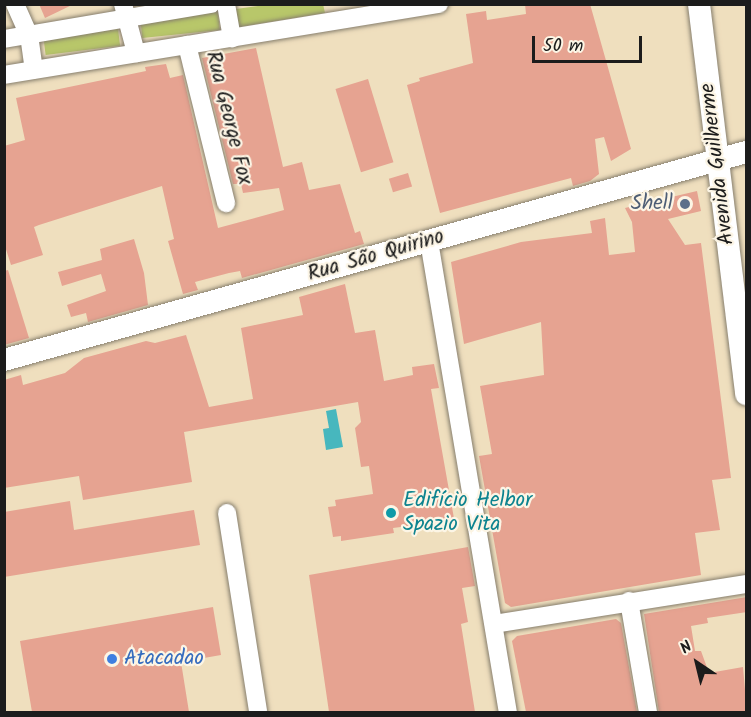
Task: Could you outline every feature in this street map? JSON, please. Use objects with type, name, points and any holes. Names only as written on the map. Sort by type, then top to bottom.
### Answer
[{"type":"street","points":[[15,4],[29,34],[34,70]]},
{"type":"street","points":[[4,39],[126,11],[211,4]]},
{"type":"street","points":[[226,4],[232,38]]},
{"type":"street","points":[[4,75],[232,38],[337,12],[439,4]]},
{"type":"street","name":"Avenida Guilherme","points":[[699,4],[747,394]]},
{"type":"street","points":[[126,11],[136,53]]},
{"type":"street","name":"Rua George Fox","points":[[187,45],[226,203]]},
{"type":"street","name":"Rua São Quirino","points":[[4,360],[747,152]]},
{"type":"street","points":[[429,241],[508,712]]},
{"type":"street","points":[[227,513],[258,712]]},
{"type":"street","points":[[494,624],[747,584]]},
{"type":"street","points":[[629,601],[648,712]]},
{"type":"green space","points":[[323,4],[325,13],[239,27],[236,9],[266,5]]},
{"type":"green space","points":[[218,12],[220,30],[142,38],[140,20]]},
{"type":"green space","points":[[118,29],[120,46],[46,55],[44,38]]},
{"type":"water","points":[[336,409],[343,447],[326,450],[323,429],[329,428],[326,411]]},
{"type":"building","points":[[39,4],[74,4],[45,18]]},
{"type":"building","points":[[525,4],[590,4],[631,149],[611,161],[604,137],[595,139],[599,174],[590,181],[573,186],[571,178],[440,213],[407,85],[420,81],[419,78],[473,63],[466,14],[486,11],[487,20],[526,14]]},
{"type":"building","points":[[256,48],[283,167],[302,162],[309,190],[340,184],[355,233],[360,231],[364,244],[242,278],[240,271],[195,282],[198,290],[183,294],[168,241],[174,239],[162,186],[34,227],[43,255],[11,265],[4,243],[4,146],[25,140],[16,98],[146,71],[145,67],[166,64],[170,78],[183,75],[218,228],[284,210],[279,188],[243,193],[241,184],[233,184],[202,58]]},
{"type":"building","points":[[368,79],[393,162],[361,172],[335,89]]},
{"type":"building","points":[[408,173],[412,186],[393,192],[389,179]]},
{"type":"building","points":[[697,191],[701,211],[668,219],[685,245],[701,243],[731,478],[712,480],[720,530],[695,533],[701,575],[511,607],[505,603],[479,456],[492,454],[480,386],[544,375],[541,322],[464,344],[451,262],[521,242],[592,233],[590,221],[605,218],[609,255],[635,252],[632,222],[625,208]]},
{"type":"building","points":[[134,239],[144,273],[148,305],[88,322],[86,313],[71,317],[67,305],[106,291],[101,274],[62,286],[58,272],[102,260],[100,249]]},
{"type":"building","points":[[8,270],[29,338],[4,345],[4,271]]},
{"type":"building","points":[[345,284],[355,333],[375,330],[384,381],[413,375],[412,367],[434,364],[439,388],[431,389],[455,524],[417,530],[416,525],[393,528],[394,533],[341,541],[341,536],[333,537],[328,507],[336,506],[335,500],[373,494],[369,466],[361,467],[355,428],[361,422],[358,402],[184,432],[192,482],[83,500],[79,476],[4,488],[4,380],[21,375],[23,385],[65,373],[84,358],[146,341],[155,343],[186,335],[209,407],[253,399],[241,328],[303,315],[299,297]]},
{"type":"building","points":[[70,501],[74,530],[194,510],[200,545],[4,577],[4,512]]},
{"type":"building","points":[[468,547],[475,586],[462,588],[468,622],[461,624],[475,712],[329,712],[309,575]]},
{"type":"building","points":[[747,597],[747,612],[707,618],[708,623],[691,626],[695,651],[701,651],[709,673],[743,667],[747,712],[659,712],[644,614]]},
{"type":"building","name":"Atacadao","points":[[213,607],[221,655],[181,662],[189,712],[32,712],[20,641]]},
{"type":"building","points":[[616,619],[621,623],[637,712],[526,712],[512,641],[517,636]]},
{"type":"place","name":"Shell","points":[[685,204]]},
{"type":"place","name":"Edifício Helbor Spazio Vita","points":[[391,513]]},
{"type":"place","name":"Atacadao","points":[[112,659]]}]
